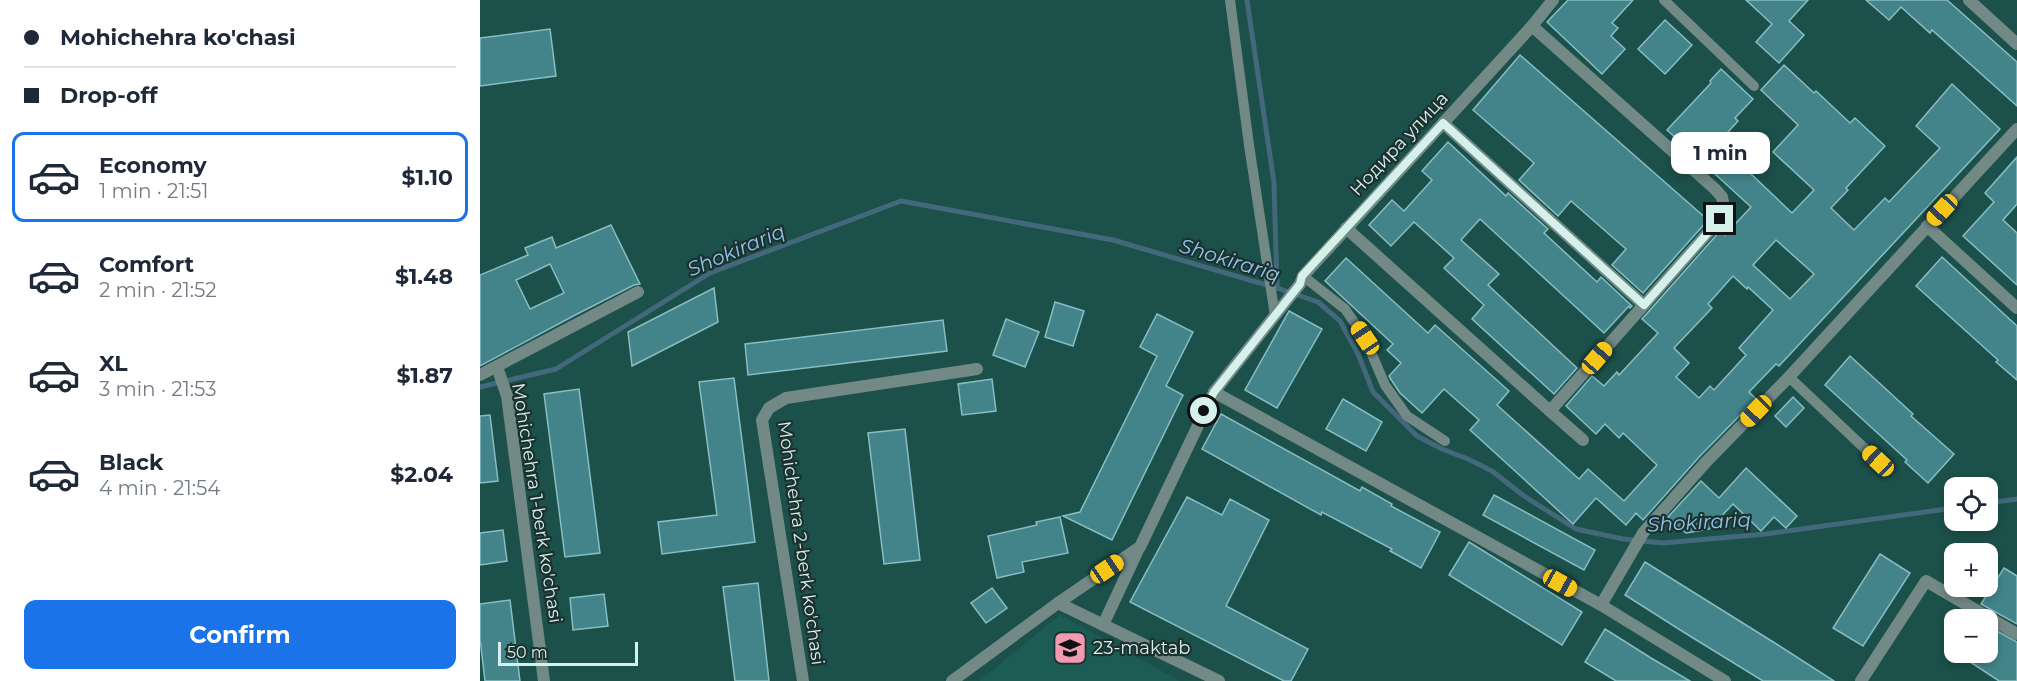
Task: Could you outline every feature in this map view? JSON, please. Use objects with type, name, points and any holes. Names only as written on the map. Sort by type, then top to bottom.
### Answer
[{"type":"street","name":"Нодира улица","points":[[1103,625],[1214,392],[1301,280],[1346,228],[1532,27],[1553,0]]},
{"type":"street","points":[[1969,0],[2017,45]]},
{"type":"street","points":[[1532,27],[1722,197],[1725,211],[1550,411]]},
{"type":"street","points":[[1443,123],[1644,305]]},
{"type":"street","points":[[1601,605],[1643,532],[2017,129]]},
{"type":"street","points":[[1927,226],[2017,308]]},
{"type":"street","points":[[1346,228],[1582,440]]},
{"type":"street","points":[[480,375],[638,292]]},
{"type":"street","name":"Mohichehra 1-berk ko'chasi","points":[[497,367],[507,396],[544,681]]},
{"type":"street","name":"Mohichehra 2-berk ko'chasi","points":[[803,681],[762,420],[769,408],[786,398],[977,369]]},
{"type":"street","points":[[1214,392],[1601,605],[1725,681]]},
{"type":"street","points":[[952,681],[1058,603],[1140,547]]},
{"type":"street","points":[[1861,681],[1926,581],[2017,634]]},
{"type":"street","points":[[1058,603],[1219,681]]},
{"type":"lane","points":[[1230,0],[1275,315]]},
{"type":"lane","points":[[1664,0],[1754,86]]},
{"type":"lane","points":[[1301,280],[1345,309],[1365,338],[1385,385],[1407,416],[1445,441]]},
{"type":"lane","points":[[1789,377],[1878,461]]},
{"type":"shaded area","name":"23-maktab","points":[[1060,615],[1180,681],[979,681]]},
{"type":"building","points":[[1568,0],[1633,0],[1612,23],[1618,28],[1611,36],[1625,49],[1602,74],[1547,22]]},
{"type":"building","points":[[1746,0],[1808,0],[1789,21],[1804,35],[1779,63],[1756,42],[1772,24]]},
{"type":"building","points":[[1866,0],[1947,0],[2017,62],[2017,106],[1932,30],[1930,33],[1901,7],[1889,20]]},
{"type":"building","points":[[1665,20],[1692,45],[1665,74],[1638,49]]},
{"type":"building","points":[[550,29],[556,76],[480,86],[480,38]]},
{"type":"building","points":[[1520,55],[1708,220],[1643,293],[1612,265],[1626,249],[1571,201],[1558,216],[1519,180],[1534,163],[1473,110]]},
{"type":"building","points":[[1784,65],[1850,123],[1855,118],[1885,146],[1846,188],[1848,190],[1831,208],[1854,230],[1885,198],[1889,202],[1940,148],[1916,126],[1952,84],[2000,129],[1779,366],[1776,364],[1749,392],[1756,399],[1700,456],[1643,520],[1636,513],[1626,525],[1596,498],[1573,524],[1470,430],[1479,420],[1444,389],[1422,413],[1400,393],[1389,376],[1401,363],[1387,350],[1393,344],[1325,281],[1346,258],[1428,333],[1435,325],[1509,391],[1497,405],[1579,479],[1588,469],[1624,501],[1657,465],[1623,433],[1619,438],[1605,424],[1596,434],[1566,406],[1592,376],[1604,386],[1617,372],[1619,375],[1658,333],[1642,319],[1720,231],[1725,235],[1751,207],[1667,130],[1721,69],[1753,99],[1735,118],[1738,121],[1728,132],[1760,162],[1750,173],[1792,213],[1814,190],[1773,152],[1798,125],[1761,90]],"holes":[[[1776,240],[1814,274],[1790,299],[1753,265]],[[1733,276],[1773,310],[1739,348],[1746,355],[1714,390],[1710,386],[1699,398],[1676,377],[1689,363],[1674,348],[1712,308],[1708,304]]]},
{"type":"building","points":[[1448,142],[1506,196],[1508,193],[1548,229],[1544,233],[1597,282],[1601,277],[1632,306],[1630,308],[1629,306],[1604,333],[1480,219],[1461,240],[1499,274],[1488,285],[1577,368],[1554,394],[1472,319],[1484,305],[1444,268],[1454,258],[1414,222],[1391,246],[1369,225],[1392,200],[1404,211],[1432,180],[1422,171]]},
{"type":"building","points":[[2017,157],[2017,204],[2003,220],[2017,233],[2017,285],[1963,236],[1994,202],[1985,193]]},
{"type":"building","points":[[611,225],[640,284],[577,314],[480,366],[480,275],[528,255],[525,248],[552,237],[556,248]],"holes":[[[550,264],[564,293],[530,309],[516,280]]]},
{"type":"building","points":[[1942,257],[2017,326],[2017,380],[1916,286]]},
{"type":"building","points":[[714,288],[718,322],[632,366],[628,332]]},
{"type":"building","points":[[1055,302],[1084,311],[1073,346],[1045,337]]},
{"type":"building","points":[[1289,311],[1322,329],[1277,408],[1245,390]]},
{"type":"building","points":[[1157,314],[1193,332],[1166,386],[1183,395],[1112,540],[1063,516],[1080,512],[1157,356],[1140,347]]},
{"type":"building","points":[[1006,319],[1039,332],[1025,367],[993,355]]},
{"type":"building","points":[[943,320],[947,351],[748,375],[745,344]]},
{"type":"building","points":[[1850,356],[1913,414],[1911,416],[1954,454],[1928,483],[1905,462],[1907,460],[1825,385]]},
{"type":"building","points":[[734,378],[755,542],[662,554],[658,522],[717,515],[699,382]]},
{"type":"building","points":[[992,379],[996,411],[962,415],[958,384]]},
{"type":"building","points":[[579,389],[600,553],[565,557],[544,394]]},
{"type":"building","points":[[1793,397],[1804,408],[1786,427],[1775,416]]},
{"type":"building","points":[[1343,399],[1382,422],[1366,451],[1326,429]]},
{"type":"building","points":[[1221,414],[1360,491],[1362,487],[1392,504],[1391,506],[1440,532],[1421,568],[1390,551],[1392,549],[1322,512],[1321,515],[1202,449]]},
{"type":"building","points":[[490,415],[498,481],[480,483],[480,416]]},
{"type":"building","points":[[905,429],[920,560],[884,564],[868,433]]},
{"type":"building","points":[[1746,468],[1797,516],[1786,528],[1774,517],[1761,531],[1733,504],[1709,529],[1686,533],[1668,517],[1701,481],[1719,498]]},
{"type":"building","points":[[1494,495],[1595,550],[1584,570],[1483,515]]},
{"type":"building","points":[[1187,497],[1222,515],[1230,499],[1269,520],[1226,606],[1308,649],[1291,681],[1284,681],[1130,602]]},
{"type":"building","points":[[1060,517],[1068,553],[1022,562],[1024,572],[997,578],[988,536],[1037,525],[1036,522]]},
{"type":"building","points":[[503,530],[507,561],[480,565],[480,533]]},
{"type":"building","points":[[1469,542],[1582,612],[1562,645],[1449,575]]},
{"type":"building","points":[[1880,554],[1910,573],[1863,646],[1833,628]]},
{"type":"building","points":[[1645,562],[1834,681],[1763,681],[1685,633],[1625,595]]},
{"type":"building","points":[[2004,568],[2017,576],[2017,624],[1998,613],[1998,609],[1990,609],[1981,604],[1985,597],[1998,597],[1998,577]]},
{"type":"building","points":[[758,583],[769,681],[735,681],[723,587]]},
{"type":"building","points":[[992,588],[1007,608],[986,623],[971,603]]},
{"type":"building","points":[[604,594],[608,626],[573,630],[570,598]]},
{"type":"building","points":[[510,600],[520,681],[485,681],[480,639],[480,604]]},
{"type":"building","points":[[1605,629],[1690,681],[1616,681],[1585,662]]},
{"type":"building","points":[[1998,632],[2017,642],[2017,681],[1999,681],[1972,663],[1998,663]]},
{"type":"waterway","points":[[1247,0],[1274,183],[1277,288]]},
{"type":"waterway","name":"Shokirariq","points":[[480,387],[556,369],[710,273],[901,201],[1113,240],[1318,302],[1340,321],[1358,354],[1373,392],[1417,436],[1492,471],[1524,496],[1576,529],[1623,539],[1663,543],[1766,534],[1944,509]]},
{"type":"waterway","name":"Shokirariq","points":[[1998,502],[2017,499]]},
{"type":"place","name":"23-maktab","points":[[1070,648]]},
{"type":"route","points":[[1204,411],[1214,392],[1300,284],[1302,276],[1443,123],[1644,305],[1720,219]]}]
